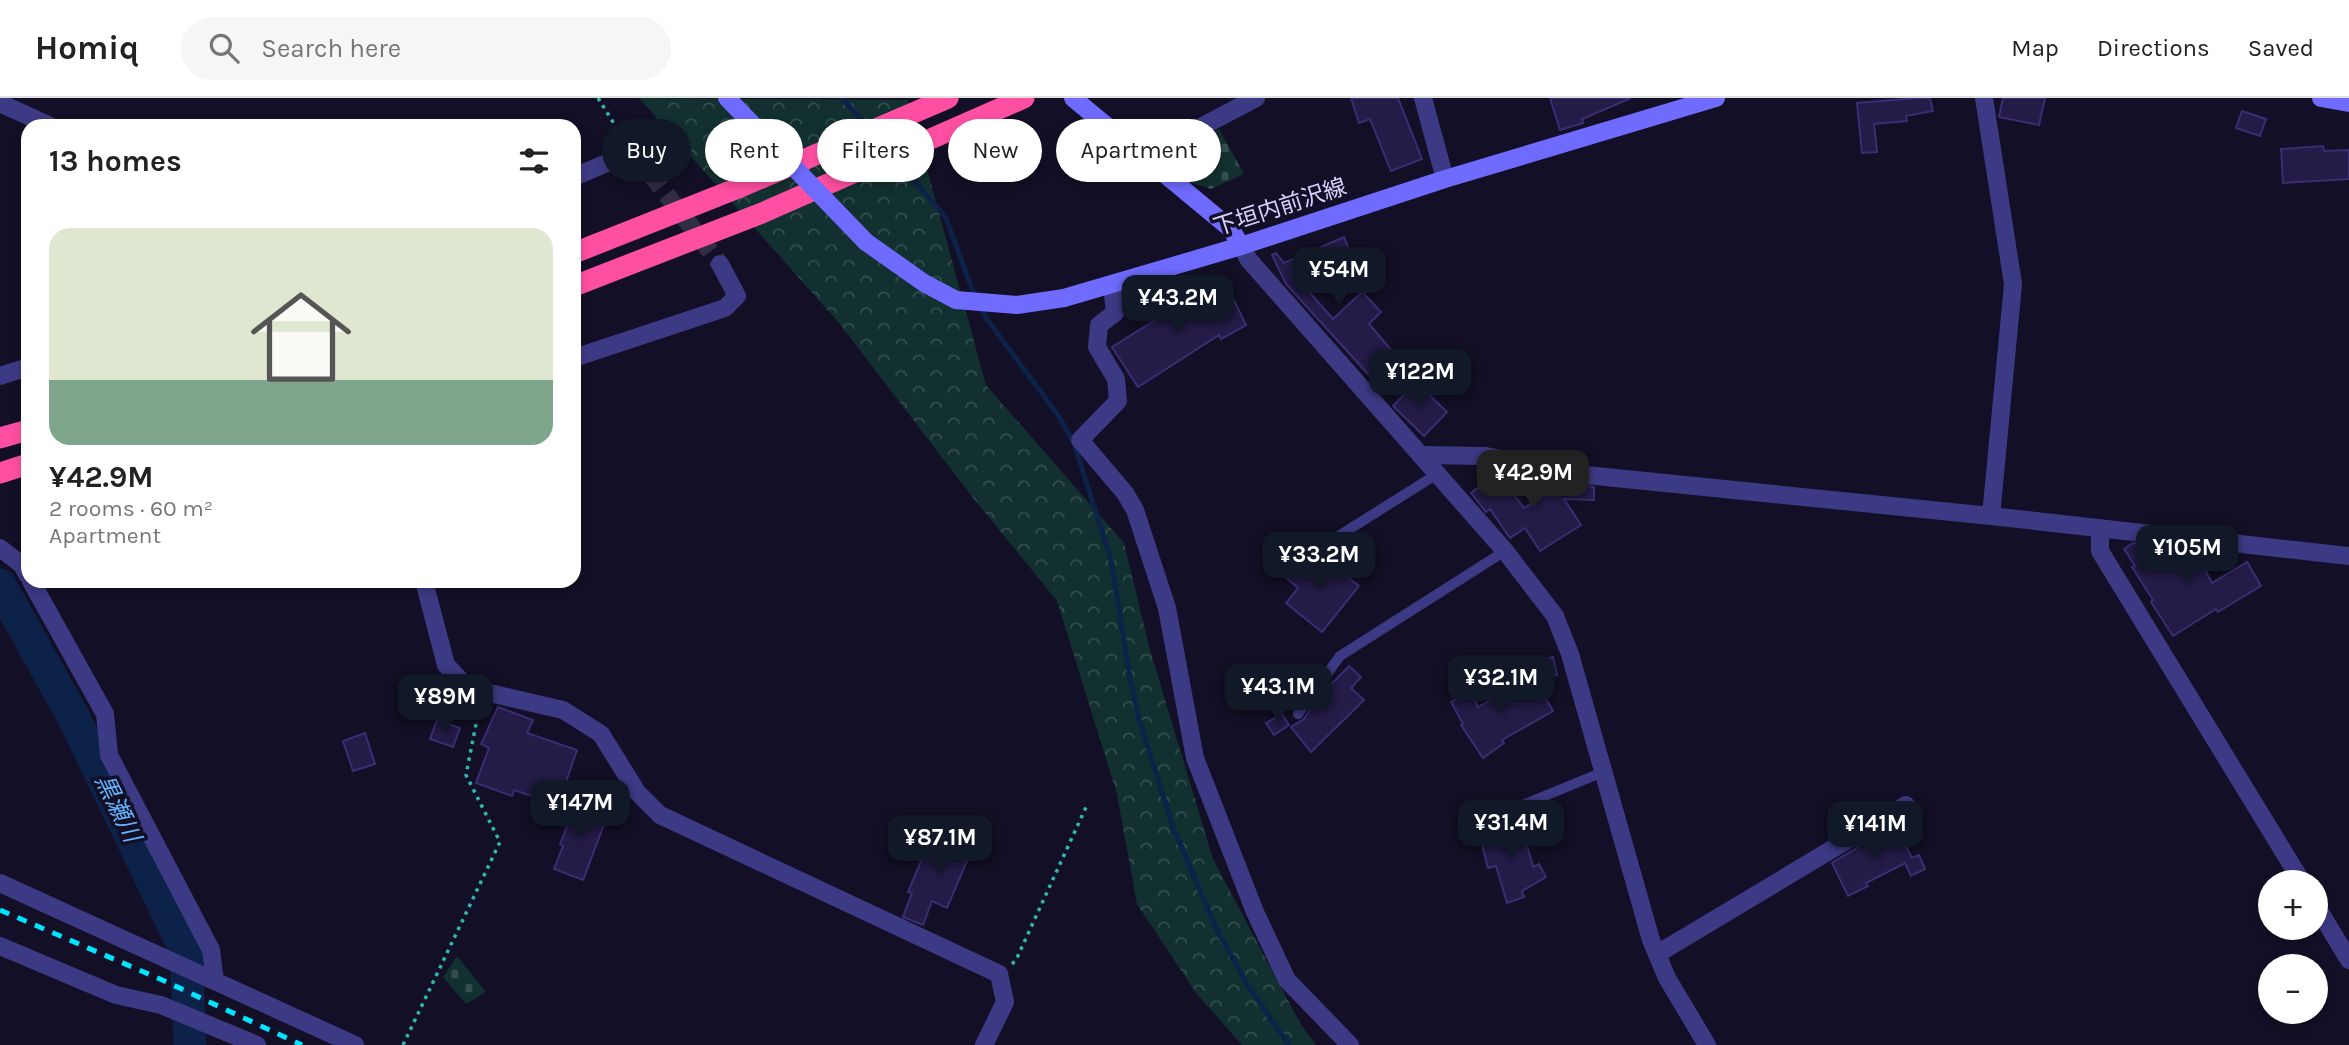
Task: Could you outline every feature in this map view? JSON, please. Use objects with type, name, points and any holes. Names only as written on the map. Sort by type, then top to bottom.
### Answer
[{"type":"highway","points":[[581,250],[738,188],[948,98]]},
{"type":"highway","points":[[581,283],[762,214],[1024,98]]},
{"type":"highway","points":[[0,439],[21,432]]},
{"type":"highway","points":[[0,473],[21,466]]},
{"type":"main road","name":"下垣内前沢線","points":[[727,98],[866,242],[924,283],[956,300],[1017,305],[1064,298],[1112,285],[1445,179],[1716,98]]},
{"type":"main road","points":[[1073,98],[1097,119]]},
{"type":"main road","points":[[2321,98],[2349,103]]},
{"type":"main road","points":[[1174,182],[1231,229],[1241,246]]},
{"type":"street","points":[[1216,119],[1256,98]]},
{"type":"street","points":[[1423,98],[1445,179]]},
{"type":"street","points":[[1984,98],[2013,284],[1991,516]]},
{"type":"street","points":[[0,103],[35,119]]},
{"type":"street","points":[[581,174],[602,165]]},
{"type":"street","points":[[1241,246],[1249,260],[1505,551],[1555,616],[1570,654],[1657,954],[1667,978],[1707,1045]]},
{"type":"street","points":[[581,356],[725,308],[737,296],[720,264]]},
{"type":"street","points":[[1112,285],[1115,313],[1099,325],[1097,348],[1116,379],[1118,401],[1080,440],[1125,493],[1135,510],[1167,608],[1195,758],[1255,912],[1287,980],[1350,1045]]},
{"type":"street","points":[[0,376],[21,369]]},
{"type":"street","points":[[1421,455],[1486,456],[1566,473],[2349,556]]},
{"type":"street","points":[[2100,529],[2100,551],[2295,870]]},
{"type":"street","points":[[0,548],[21,564]]},
{"type":"street","points":[[35,588],[106,714],[109,755],[211,950],[210,979]]},
{"type":"street","points":[[426,588],[446,665],[468,688],[563,710],[601,733],[637,792],[660,815],[999,974],[1005,1002],[984,1045]]},
{"type":"street","points":[[1657,954],[1906,805]]},
{"type":"street","points":[[0,883],[355,1045]]},
{"type":"street","points":[[2328,925],[2349,960]]},
{"type":"street","points":[[0,946],[116,995],[162,1006],[257,1045]]},
{"type":"lane","points":[[1337,537],[1437,474]]},
{"type":"lane","points":[[1298,714],[1340,656],[1505,551]]},
{"type":"lane","points":[[1501,814],[1603,772]]},
{"type":"path","points":[[598,98],[611,119]]},
{"type":"path","points":[[403,1045],[499,842],[466,775],[482,693]]},
{"type":"path","points":[[999,974],[1016,960],[1087,805]]},
{"type":"green space","points":[[639,98],[908,100],[913,119],[817,119],[817,182],[930,182],[986,385],[1124,543],[1150,650],[1213,859],[1300,1023],[1316,1045],[1242,1045],[1196,993],[1137,904],[1117,794],[1057,601],[970,494],[839,323],[714,182],[803,182],[803,119],[705,119],[705,172],[691,156],[691,119],[658,119]]},
{"type":"green space","points":[[1221,133],[1244,174],[1211,189],[1189,182],[1221,182]]},
{"type":"green space","points":[[457,956],[486,992],[466,1004],[443,977]]},
{"type":"building","points":[[1351,98],[1398,98],[1422,159],[1391,171],[1370,119],[1359,123]]},
{"type":"building","points":[[1550,98],[1631,98],[1582,119],[1583,123],[1560,130]]},
{"type":"building","points":[[1930,98],[1933,111],[1906,116],[1907,121],[1874,124],[1877,152],[1862,153],[1857,103]]},
{"type":"building","points":[[2003,98],[2045,98],[2039,125],[1999,117]]},
{"type":"building","points":[[2242,111],[2266,119],[2260,136],[2236,128]]},
{"type":"building","points":[[2323,146],[2324,151],[2349,150],[2349,179],[2283,183],[2281,149]]},
{"type":"building","points":[[1344,237],[1351,254],[1297,278],[1333,319],[1362,292],[1381,312],[1369,324],[1393,352],[1368,374],[1286,284],[1272,255],[1276,253],[1284,263]]},
{"type":"building","points":[[1228,288],[1246,325],[1221,339],[1219,335],[1138,387],[1112,347],[1194,296],[1199,304]]},
{"type":"building","points":[[1416,382],[1447,412],[1424,436],[1393,406]]},
{"type":"building","points":[[1498,473],[1524,508],[1561,484],[1594,487],[1594,500],[1564,499],[1581,525],[1540,551],[1525,528],[1510,538],[1490,509],[1486,512],[1471,493]]},
{"type":"building","points":[[2133,543],[2142,544],[2149,556],[2165,547],[2172,555],[2184,549],[2194,550],[2212,583],[2247,562],[2261,586],[2218,612],[2216,609],[2173,636],[2151,602],[2153,600],[2124,549]]},
{"type":"building","points":[[1323,558],[1359,586],[1322,632],[1286,603],[1298,588],[1281,573],[1292,561],[1309,575]]},
{"type":"building","points":[[1553,657],[1557,675],[1543,678],[1539,661]]},
{"type":"building","points":[[1349,666],[1361,677],[1351,688],[1364,700],[1311,752],[1291,727],[1304,719],[1318,698]]},
{"type":"building","points":[[1533,676],[1553,711],[1502,740],[1504,743],[1483,758],[1461,725],[1463,724],[1451,702],[1470,691],[1478,707]]},
{"type":"building","points":[[498,707],[533,720],[527,733],[577,750],[558,805],[514,790],[512,796],[476,783],[489,748],[481,744]]},
{"type":"building","points":[[1282,714],[1289,725],[1274,735],[1266,723]]},
{"type":"building","points":[[437,720],[460,728],[453,747],[430,739]]},
{"type":"building","points":[[365,733],[375,764],[353,771],[343,741]]},
{"type":"building","points":[[577,801],[608,814],[583,880],[554,869],[563,846],[560,844]]},
{"type":"building","points":[[1521,823],[1533,867],[1539,864],[1546,877],[1522,891],[1524,897],[1507,903],[1496,866],[1488,868],[1479,834]]},
{"type":"building","points":[[957,825],[982,835],[975,851],[972,849],[947,908],[932,901],[923,925],[903,917],[912,893],[908,892],[927,847],[944,855]]},
{"type":"building","points":[[1895,825],[1912,858],[1919,855],[1925,869],[1911,876],[1905,863],[1866,883],[1868,886],[1848,896],[1832,863]]},
{"type":"waterway","points":[[842,98],[861,119]]},
{"type":"waterway","points":[[916,182],[946,218],[972,289],[986,318],[1058,415],[1074,443],[1111,560],[1139,719],[1173,827],[1217,930],[1247,984],[1289,1045]]},
{"type":"waterway","name":"黒瀬川","points":[[0,585],[74,718],[186,951],[190,1045]]},
{"type":"tunnel","points":[[657,182],[720,264]]},
{"type":"railway","points":[[0,910],[160,979],[302,1045]]}]
